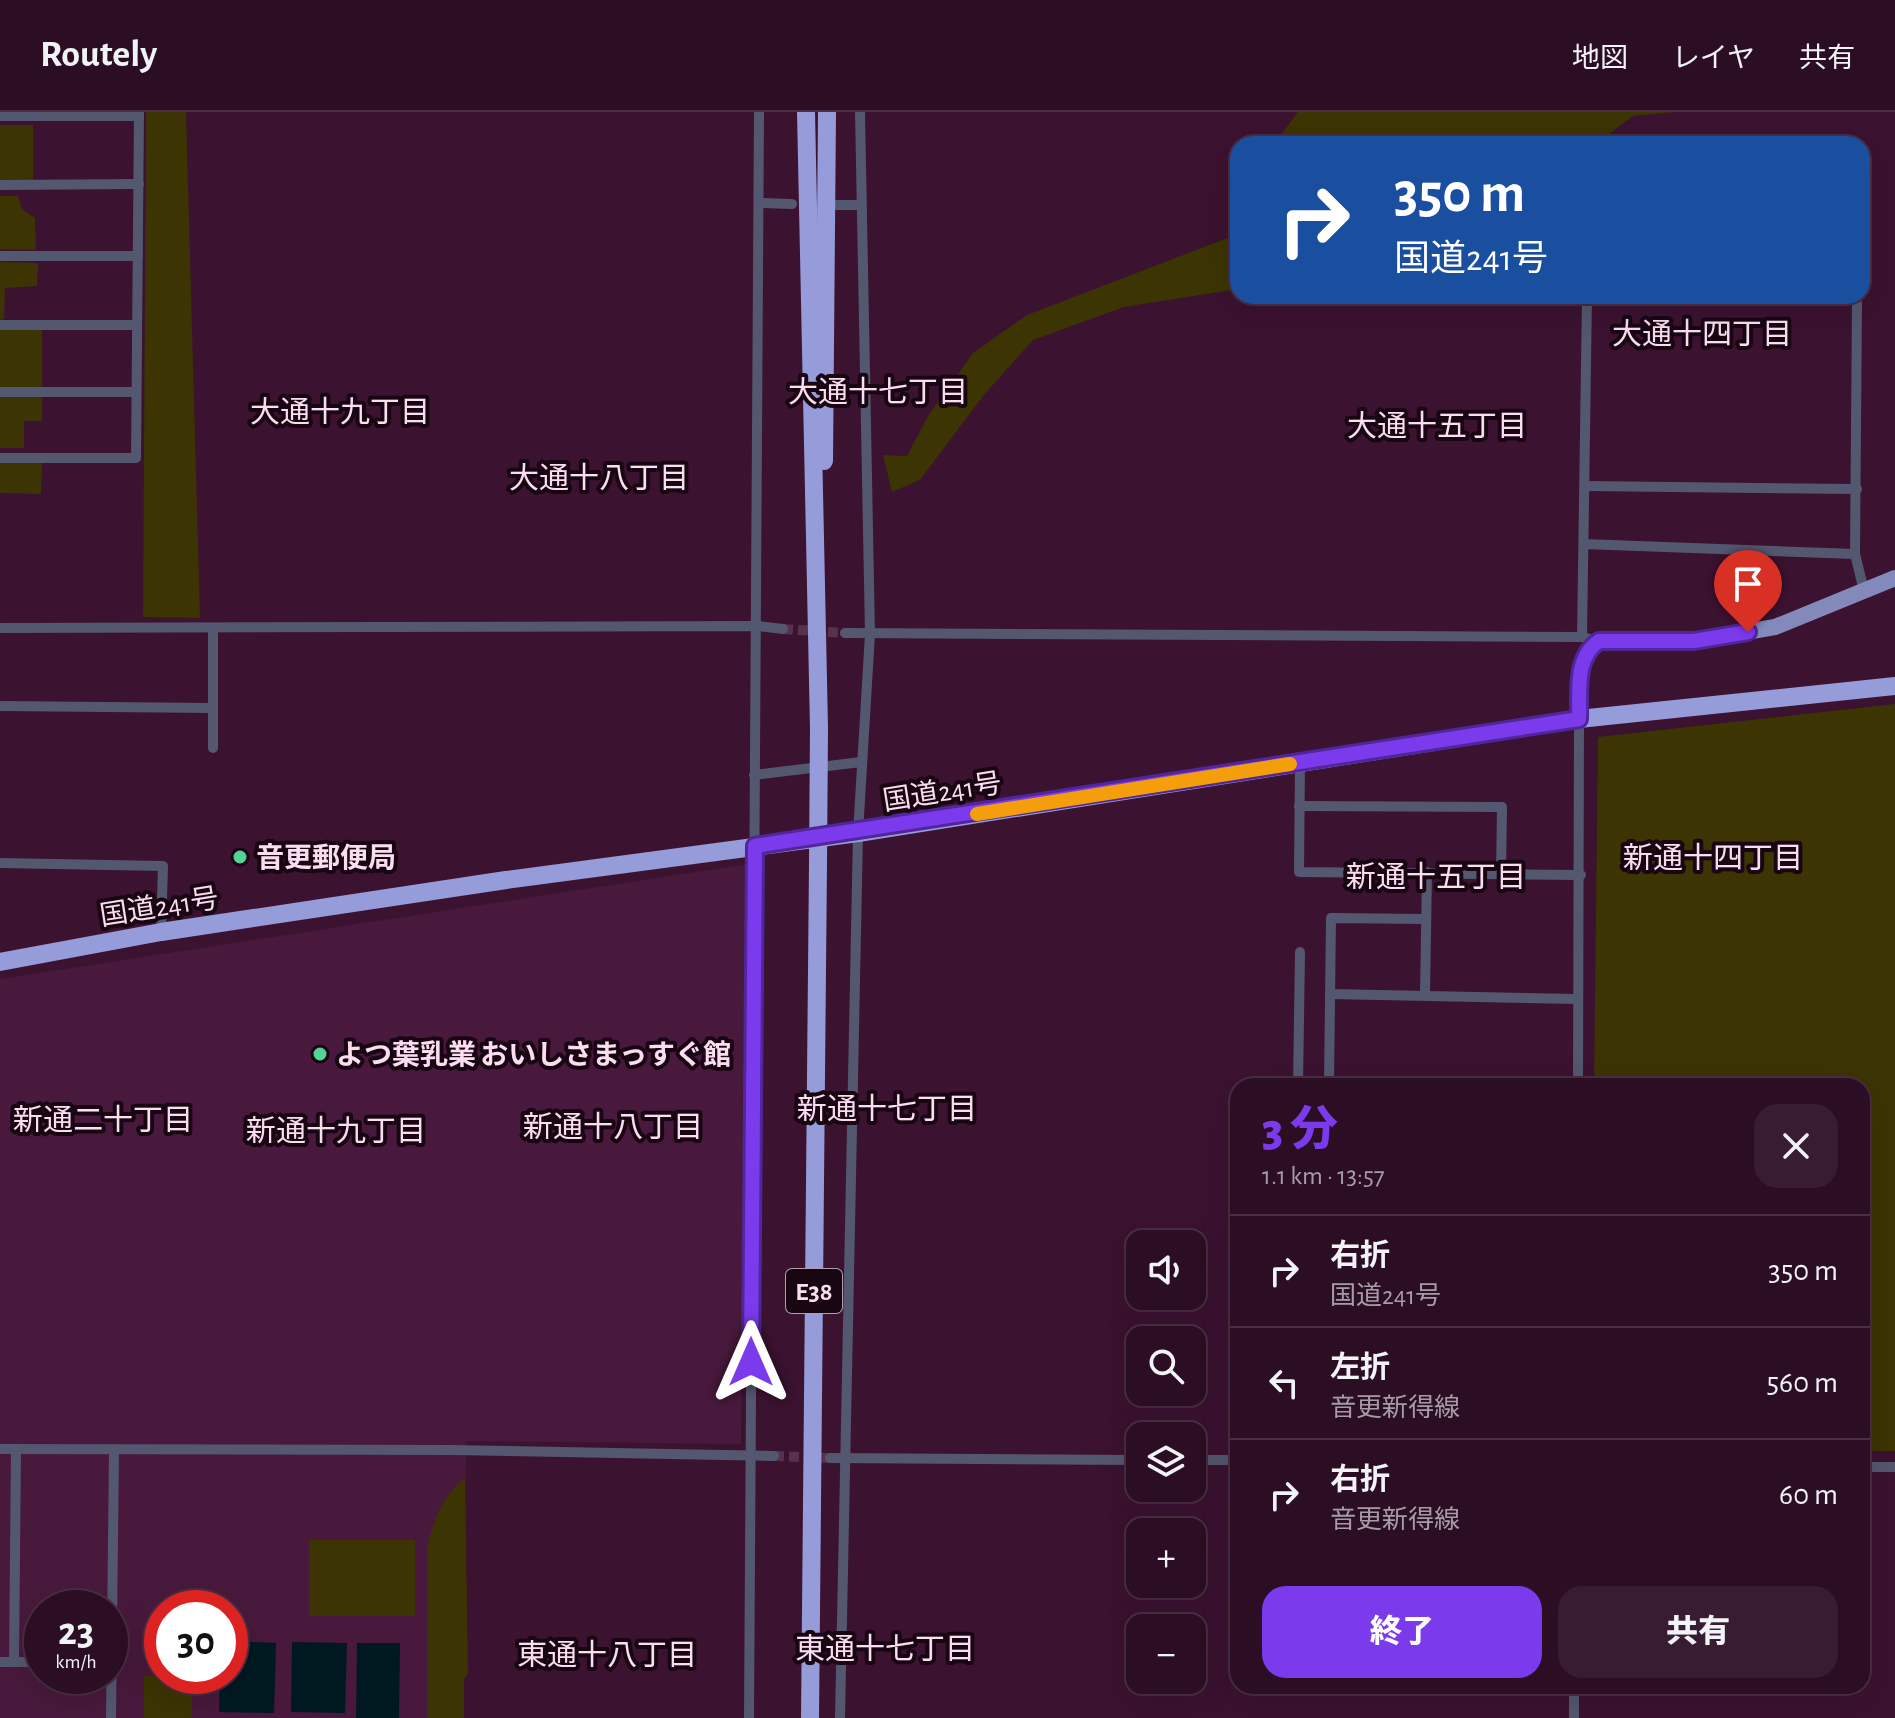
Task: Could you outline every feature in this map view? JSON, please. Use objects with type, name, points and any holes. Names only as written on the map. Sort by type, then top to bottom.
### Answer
[{"type":"highway","name":"E38","points":[[806,112],[819,728]]},
{"type":"highway","name":"E38","points":[[810,1718],[827,112]]},
{"type":"highway","name":"国道241号","points":[[0,962],[161,932],[858,833],[1579,719],[1895,686]]},
{"type":"main road","points":[[1579,719],[1582,663],[1590,639],[1694,641],[1775,627],[1895,578]]},
{"type":"street","points":[[749,1718],[754,775],[761,203],[759,112]]},
{"type":"street","points":[[840,1718],[858,833],[870,634],[860,112]]},
{"type":"street","points":[[0,116],[139,114],[136,458],[0,458]]},
{"type":"street","points":[[0,185],[139,184]]},
{"type":"street","points":[[761,203],[792,204]]},
{"type":"street","points":[[836,205],[861,205]]},
{"type":"street","points":[[0,256],[138,256]]},
{"type":"street","points":[[845,633],[1590,639],[1584,544],[1587,304]]},
{"type":"street","points":[[1857,304],[1855,554],[1864,591]]},
{"type":"street","points":[[0,325],[137,325]]},
{"type":"street","points":[[0,392],[136,392]]},
{"type":"street","points":[[1586,486],[1857,489]]},
{"type":"street","points":[[1584,544],[1855,554]]},
{"type":"street","points":[[0,628],[758,626],[783,629]]},
{"type":"street","points":[[213,628],[213,748]]},
{"type":"street","points":[[0,706],[213,708]]},
{"type":"street","points":[[1578,1078],[1581,875],[1579,719]]},
{"type":"street","points":[[754,775],[861,762]]},
{"type":"street","points":[[1300,763],[1299,872],[1581,875]]},
{"type":"street","points":[[1299,806],[1502,807],[1501,874]]},
{"type":"street","points":[[0,863],[163,866],[161,932]]},
{"type":"street","points":[[1425,995],[1427,872]]},
{"type":"street","points":[[1329,1078],[1331,918],[1426,919]]},
{"type":"street","points":[[1298,1078],[1300,952]]},
{"type":"street","points":[[1330,994],[1578,999]]},
{"type":"street","points":[[0,1449],[451,1450],[774,1456]]},
{"type":"street","points":[[14,1662],[16,1449]]},
{"type":"street","points":[[111,1590],[114,1451]]},
{"type":"street","points":[[830,1458],[1126,1460]]},
{"type":"street","points":[[1206,1460],[1230,1460]]},
{"type":"street","points":[[1870,1467],[1895,1467]]},
{"type":"street","points":[[0,1662],[24,1662]]},
{"type":"street","points":[[111,1694],[111,1718]]},
{"type":"street","points":[[1574,1694],[1574,1718]]},
{"type":"shaded area","points":[[146,112],[186,112],[200,618],[143,617]]},
{"type":"shaded area","points":[[1298,112],[1675,112],[1633,116],[1607,136],[1280,136]]},
{"type":"shaded area","points":[[0,125],[33,125],[33,180],[0,180]]},
{"type":"shaded area","points":[[0,196],[18,196],[22,209],[35,218],[36,250],[0,249]]},
{"type":"shaded area","points":[[1230,237],[1230,290],[1124,307],[1033,340],[983,396],[920,480],[892,492],[883,455],[907,456],[928,416],[973,353],[1027,315]]},
{"type":"shaded area","points":[[0,262],[38,263],[37,286],[5,288],[4,319],[0,320]]},
{"type":"shaded area","points":[[0,330],[42,330],[42,388],[0,388]]},
{"type":"shaded area","points":[[0,396],[42,396],[42,421],[24,421],[24,448],[0,448]]},
{"type":"shaded area","points":[[0,461],[42,461],[41,494],[0,493]]},
{"type":"shaded area","points":[[1895,704],[1895,1451],[1870,1451],[1870,1078],[1594,1078],[1598,737]]},
{"type":"shaded area","points":[[747,864],[741,1444],[466,1441],[463,1718],[0,1718],[0,979]]},
{"type":"shaded area","points":[[465,1478],[468,1674],[464,1679],[464,1718],[427,1718],[427,1547],[440,1509],[450,1492]]},
{"type":"shaded area","points":[[309,1540],[415,1540],[415,1616],[309,1616]]},
{"type":"shaded area","points":[[144,1694],[192,1694],[192,1718],[144,1718]]},
{"type":"water","points":[[248,1642],[276,1643],[274,1713],[219,1712],[220,1694],[248,1694]]},
{"type":"water","points":[[292,1642],[347,1643],[345,1713],[291,1712]]},
{"type":"water","points":[[357,1643],[400,1643],[399,1718],[356,1718]]},
{"type":"tunnel","points":[[783,629],[845,633]]},
{"type":"tunnel","points":[[774,1456],[830,1458]]},
{"type":"slow traffic","points":[[977,814],[1290,764]]},
{"type":"place","name":"音更郵便局","points":[[240,857]]},
{"type":"place","name":"よつ葉乳業 おいしさまっすぐ館","points":[[320,1054]]},
{"type":"district","name":"大通十四丁目","points":[[1702,334]]},
{"type":"district","name":"大通十七丁目","points":[[878,392]]},
{"type":"district","name":"大通十九丁目","points":[[340,412]]},
{"type":"district","name":"大通十五丁目","points":[[1437,426]]},
{"type":"district","name":"大通十八丁目","points":[[599,478]]},
{"type":"district","name":"新通十四丁目","points":[[1713,858]]},
{"type":"district","name":"新通十五丁目","points":[[1436,877]]},
{"type":"district","name":"新通十七丁目","points":[[887,1109]]},
{"type":"district","name":"新通二十丁目","points":[[103,1120]]},
{"type":"district","name":"新通十八丁目","points":[[613,1127]]},
{"type":"district","name":"新通十九丁目","points":[[336,1131]]},
{"type":"district","name":"東通十七丁目","points":[[885,1649]]},
{"type":"district","name":"東通十八丁目","points":[[607,1655]]},
{"type":"route","points":[[751,1362],[755,846],[858,833],[1579,719],[1582,663],[1586,649],[1599,641],[1694,641],[1748,632]]}]
